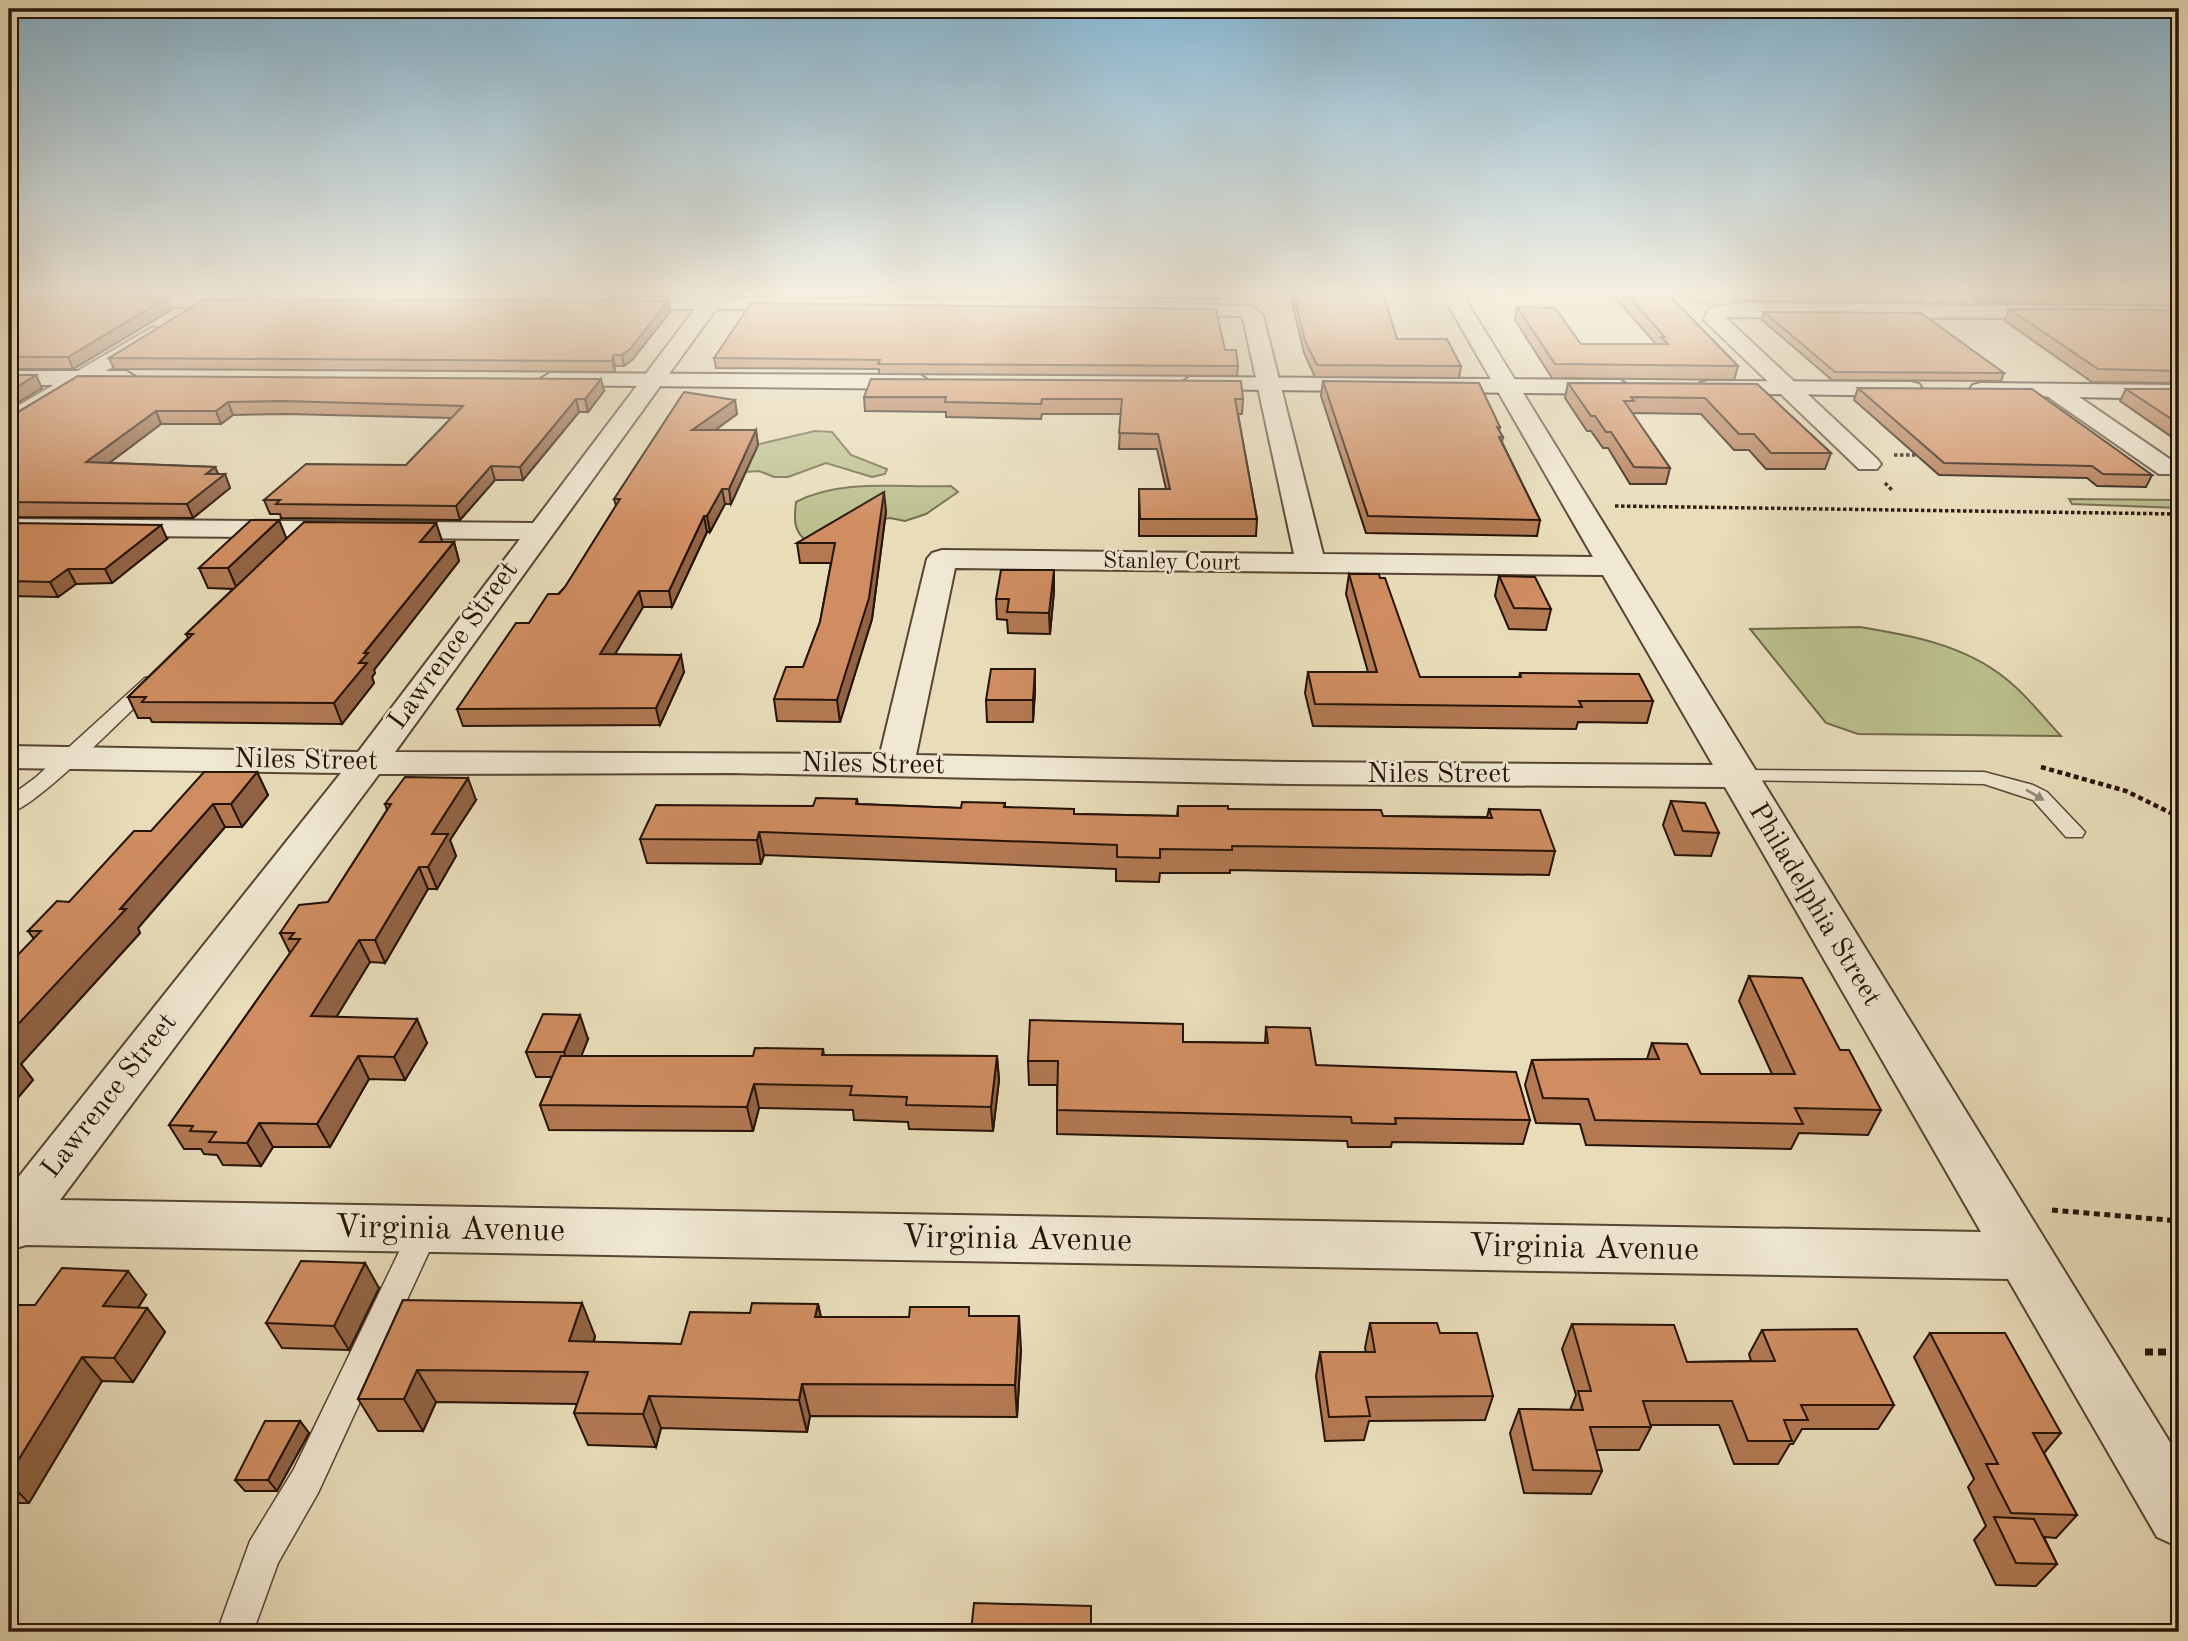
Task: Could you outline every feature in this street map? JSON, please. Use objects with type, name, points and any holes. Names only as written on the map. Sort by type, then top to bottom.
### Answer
[{"type":"street","points":[[9,421],[91,371]]},
{"type":"street","name":"Lawrence Street","points":[[10,1224],[369,762],[658,371]]},
{"type":"street","points":[[1267,371],[1311,564]]},
{"type":"street","name":"Philadelphia Street","points":[[1498,371],[1736,775],[2179,1515]]},
{"type":"street","points":[[1769,371],[1868,464]]},
{"type":"street","points":[[9,378],[146,378]]},
{"type":"street","points":[[530,380],[937,382]]},
{"type":"street","points":[[1170,384],[1637,387]]},
{"type":"street","points":[[1691,388],[1932,390]]},
{"type":"street","points":[[1959,390],[2179,392]]},
{"type":"street","points":[[2055,391],[2168,469]]},
{"type":"street","points":[[9,527],[300,538],[538,531]]},
{"type":"street","name":"Stanley Court","points":[[895,766],[942,559],[1614,566]]},
{"type":"street","name":"Niles Street","points":[[9,757],[895,766],[1342,775],[1736,775]]},
{"type":"street","name":"Virginia Avenue","points":[[10,1224],[2025,1256]]},
{"type":"lane","points":[[9,807],[69,758],[165,670]]},
{"type":"lane","points":[[1736,775],[1984,778],[2026,789],[2040,796],[2074,832]]},
{"type":"lane","points":[[235,1632],[263,1554],[306,1481],[424,1230]]},
{"type":"path","points":[[1604,506],[2179,514]]},
{"type":"path","points":[[2052,1210],[2179,1221]]},
{"type":"path","points":[[2145,1352],[2179,1352]]},
{"type":"green space","points":[[815,431],[832,432],[851,455],[887,469],[885,474],[872,477],[826,463],[788,477],[774,477],[759,471],[731,473],[738,449]]},
{"type":"green space","points":[[872,486],[951,486],[958,492],[926,514],[905,521],[890,518],[862,523],[808,542],[796,525],[796,502],[832,490]]},
{"type":"green space","points":[[2069,499],[2179,500],[2179,508],[2072,504]]},
{"type":"green space","points":[[1860,627],[1936,643],[1972,657],[2013,684],[2061,736],[1858,734],[1826,723],[1750,629]]},
{"type":"building","points":[[1833,371],[2001,371],[2004,373]]},
{"type":"building","points":[[9,375],[36,375],[9,392]]},
{"type":"building","points":[[78,376],[601,379],[585,399],[576,399],[520,467],[491,466],[456,506],[276,504],[280,500],[264,500],[306,464],[406,465],[463,406],[282,401],[228,402],[216,411],[156,411],[86,462],[215,467],[206,474],[225,474],[187,504],[9,502],[9,416]]},
{"type":"building","points":[[871,379],[1241,381],[1243,399],[1235,399],[1257,519],[1140,519],[1139,489],[1170,489],[1158,434],[1119,433],[1122,399],[1042,399],[1041,404],[945,402],[946,397],[864,397]]},
{"type":"building","points":[[1323,381],[1479,383],[1500,427],[1497,427],[1503,437],[1499,437],[1540,520],[1368,516]]},
{"type":"building","points":[[1568,383],[1757,384],[1831,453],[1771,453],[1754,434],[1739,434],[1705,398],[1631,397],[1634,401],[1624,401],[1670,468],[1634,467],[1611,432],[1606,432],[1595,416],[1591,416]]},
{"type":"building","points":[[1858,388],[2032,389],[2152,475],[2103,474],[2092,466],[1944,463]]},
{"type":"building","points":[[2126,389],[2179,389],[2179,424]]},
{"type":"building","points":[[684,392],[735,400],[692,430],[756,430],[729,489],[722,489],[707,516],[704,516],[669,591],[639,591],[600,654],[681,655],[656,708],[457,709],[516,623],[529,623],[548,594],[559,594],[565,587],[620,499],[614,499]]},
{"type":"building","points":[[884,492],[869,598],[837,700],[774,699],[786,667],[803,667],[820,622],[835,543],[797,543]]},
{"type":"building","points":[[251,520],[279,520],[228,568],[199,568]]},
{"type":"building","points":[[304,522],[436,523],[420,542],[454,542],[364,653],[368,653],[359,663],[367,663],[334,703],[142,702],[146,697],[128,697],[193,634],[186,634]]},
{"type":"building","points":[[9,523],[161,525],[105,569],[68,569],[50,582],[9,581]]},
{"type":"building","points":[[1001,570],[1054,570],[1049,613],[1007,612],[1009,599],[996,599]]},
{"type":"building","points":[[1349,574],[1379,574],[1380,578],[1385,578],[1420,677],[1521,677],[1520,673],[1639,674],[1653,701],[1579,701],[1582,707],[1315,704],[1308,672],[1377,672]]},
{"type":"building","points":[[1499,576],[1535,577],[1551,609],[1514,608]]},
{"type":"building","points":[[991,669],[1035,669],[1033,700],[986,700]]},
{"type":"building","points":[[204,772],[257,772],[231,804],[213,804],[120,909],[126,909],[9,1034],[9,964],[41,931],[28,931],[57,901],[69,902],[134,831],[151,831]]},
{"type":"building","points":[[405,777],[468,778],[432,834],[448,834],[428,867],[419,867],[375,940],[359,940],[311,1016],[417,1019],[394,1057],[358,1056],[317,1124],[259,1123],[247,1143],[209,1142],[216,1132],[190,1131],[193,1126],[169,1125],[300,939],[289,939],[294,933],[280,933],[299,905],[328,902],[391,804],[385,804]]},
{"type":"building","points":[[816,798],[857,799],[856,804],[961,808],[962,802],[1005,803],[1004,807],[1074,809],[1074,814],[1178,816],[1178,806],[1381,810],[1383,816],[1492,818],[1489,809],[1540,810],[1555,851],[1232,846],[1232,850],[1160,849],[1160,858],[1117,857],[1117,845],[759,832],[757,840],[640,839],[656,805],[813,806]]},
{"type":"building","points":[[1671,801],[1705,803],[1719,833],[1683,831]]},
{"type":"building","points":[[1749,976],[1802,978],[1840,1050],[1849,1050],[1881,1110],[1795,1108],[1803,1124],[1595,1120],[1588,1099],[1543,1098],[1532,1060],[1659,1059],[1652,1043],[1687,1044],[1701,1074],[1795,1074]]},
{"type":"building","points":[[543,1014],[580,1015],[564,1052],[526,1052]]},
{"type":"building","points":[[1030,1020],[1183,1024],[1183,1042],[1268,1043],[1266,1027],[1310,1028],[1316,1065],[1516,1072],[1530,1120],[1395,1118],[1396,1124],[1352,1123],[1351,1117],[1057,1110],[1058,1061],[1028,1061]]},
{"type":"building","points":[[755,1048],[823,1049],[822,1055],[997,1056],[991,1107],[906,1105],[907,1097],[850,1095],[852,1086],[754,1084],[747,1107],[540,1105],[561,1056],[753,1056]]},
{"type":"building","points":[[301,1261],[365,1263],[334,1326],[266,1323]]},
{"type":"building","points":[[62,1268],[128,1271],[103,1306],[147,1308],[114,1358],[82,1357],[9,1475],[9,1313],[15,1305],[35,1305]]},
{"type":"building","points":[[403,1300],[582,1303],[569,1341],[681,1344],[690,1312],[750,1313],[752,1303],[818,1304],[815,1317],[909,1317],[910,1307],[969,1307],[969,1316],[1019,1316],[1015,1385],[802,1384],[799,1400],[649,1396],[643,1414],[574,1413],[588,1372],[417,1370],[404,1399],[358,1399]]},
{"type":"building","points":[[1370,1323],[1437,1323],[1440,1333],[1477,1333],[1493,1396],[1366,1397],[1370,1416],[1329,1417],[1320,1352],[1375,1352]]},
{"type":"building","points":[[1572,1324],[1674,1325],[1687,1362],[1775,1361],[1762,1330],[1857,1329],[1894,1405],[1801,1405],[1808,1420],[1784,1420],[1792,1441],[1748,1441],[1732,1401],[1643,1401],[1651,1427],[1590,1427],[1602,1471],[1533,1470],[1519,1409],[1583,1410],[1578,1391],[1591,1391]]},
{"type":"building","points":[[1930,1333],[2005,1333],[2061,1433],[2033,1433],[2077,1515],[2011,1513],[1986,1464],[1998,1464]]},
{"type":"building","points":[[265,1421],[300,1421],[268,1480],[235,1480]]},
{"type":"building","points":[[1994,1517],[2034,1519],[2057,1564],[2016,1563]]},
{"type":"building","points":[[974,1603],[1091,1606],[1091,1632],[971,1632]]}]
